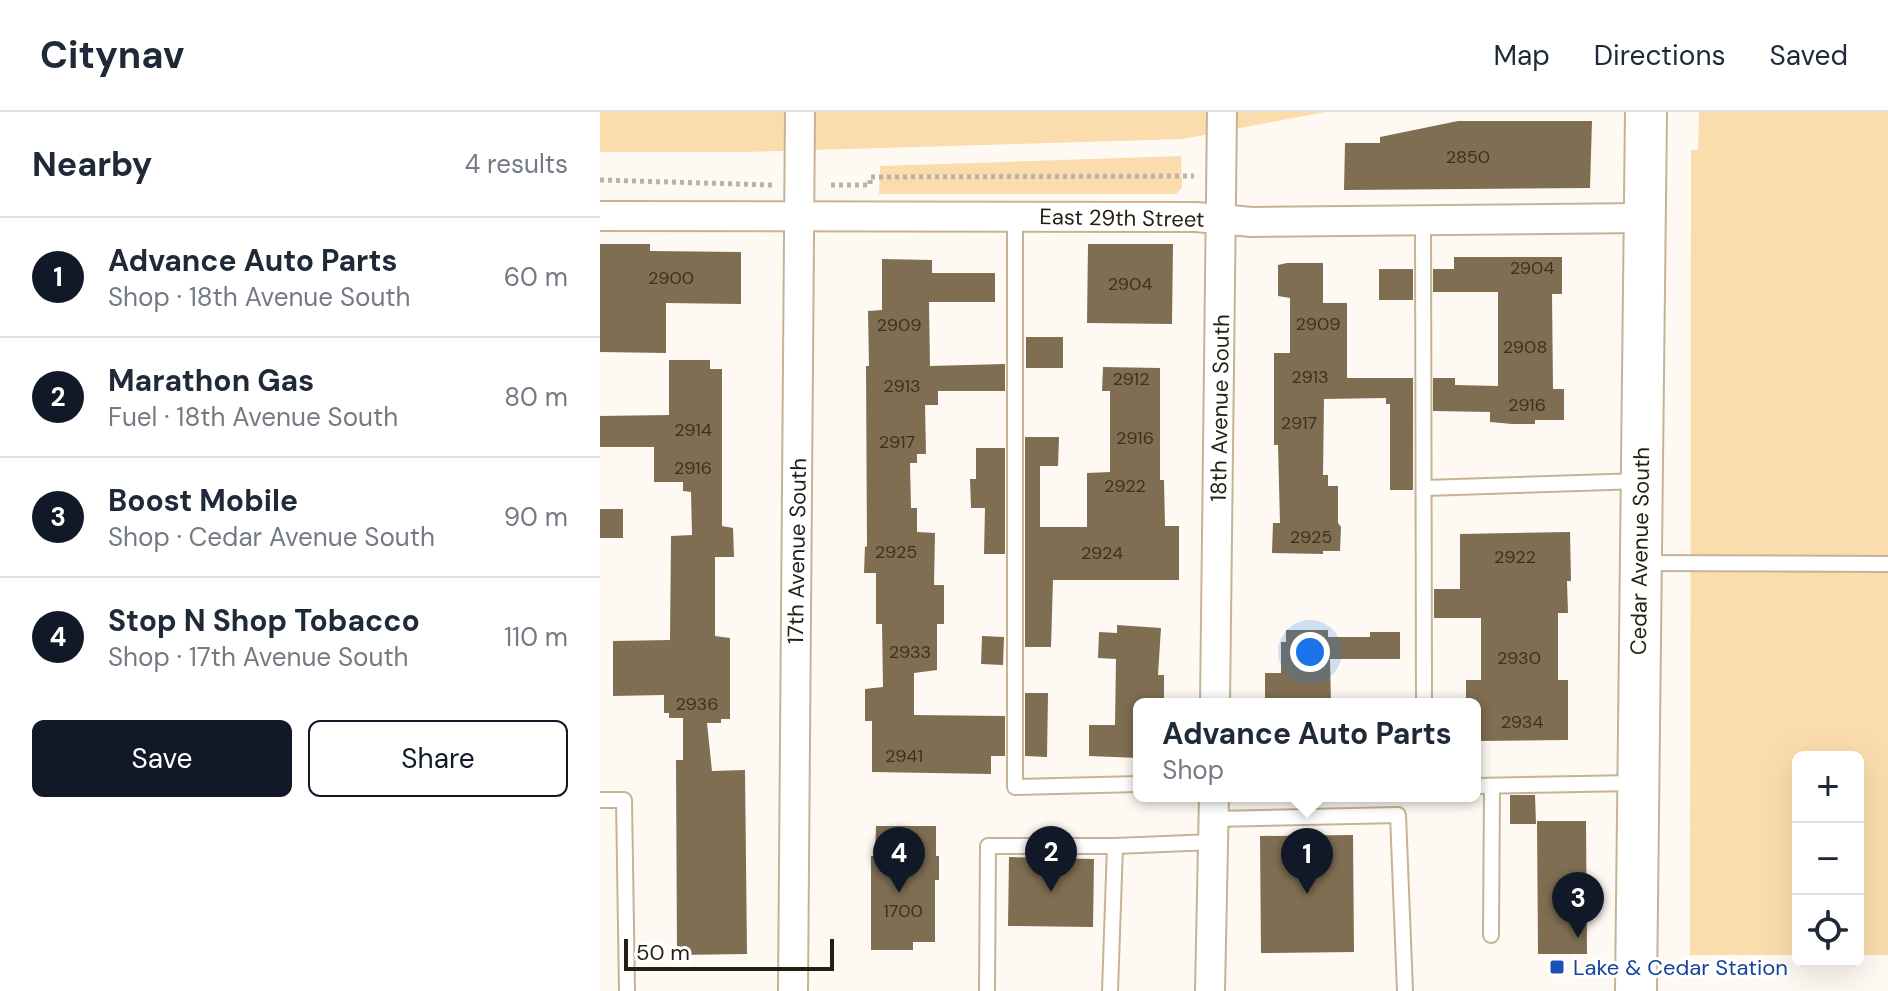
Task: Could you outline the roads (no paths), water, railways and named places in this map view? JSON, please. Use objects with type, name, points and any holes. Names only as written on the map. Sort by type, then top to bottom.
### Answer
[{"type":"main road","name":"Cedar Avenue South","points":[[1636,991],[1646,112]]},
{"type":"street","name":"17th Avenue South","points":[[793,991],[800,112]]},
{"type":"street","name":"18th Avenue South","points":[[1215,698],[1222,126]]},
{"type":"street","name":"East 29th Street","points":[[600,216],[1196,217],[1252,222],[1643,218]]},
{"type":"street","points":[[1210,991],[1213,819]]},
{"type":"lane","points":[[1015,217],[1015,787],[1133,784]]},
{"type":"lane","points":[[1423,219],[1424,698]]},
{"type":"lane","points":[[1425,488],[1641,481]]},
{"type":"lane","points":[[1639,563],[1888,564]]},
{"type":"lane","points":[[1481,786],[1639,783]]},
{"type":"lane","points":[[1491,935],[1492,786]]},
{"type":"lane","points":[[600,800],[624,800],[627,991]]},
{"type":"lane","points":[[987,991],[988,846],[1115,846],[1213,819],[1398,815],[1405,991]]},
{"type":"lane","points":[[1110,991],[1115,846]]},
{"type":"place","name":"Marathon Gas","points":[[1051,892]]},
{"type":"place","name":"Stop N Shop Tobacco","points":[[899,893]]},
{"type":"place","name":"Advance Auto Parts","points":[[1307,894]]},
{"type":"place","name":"Boost Mobile","points":[[1578,938]]},
{"type":"place","name":"Lake & Cedar Station","points":[[1557,967]]}]
